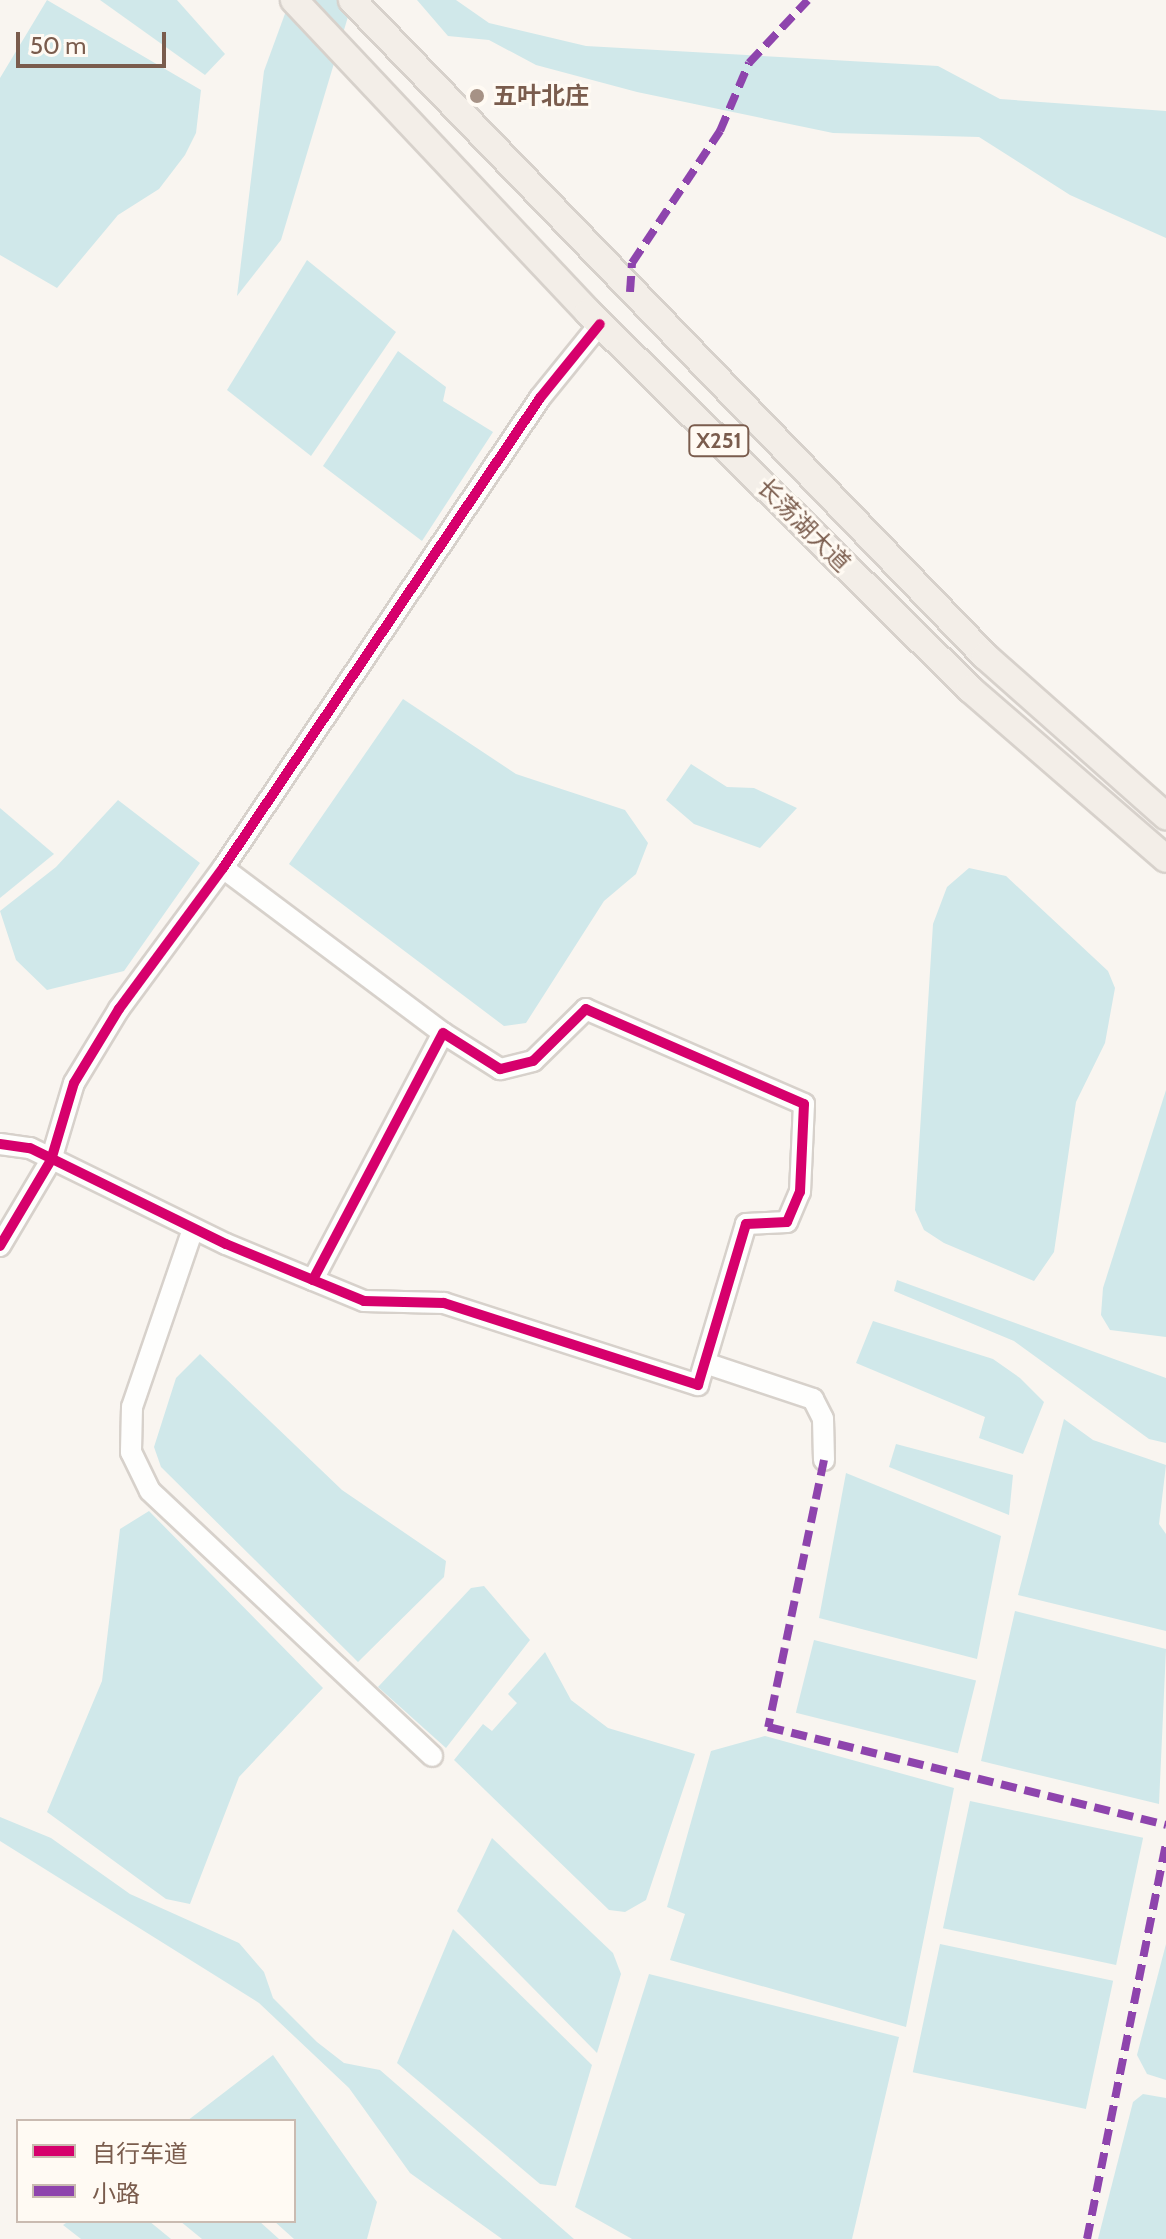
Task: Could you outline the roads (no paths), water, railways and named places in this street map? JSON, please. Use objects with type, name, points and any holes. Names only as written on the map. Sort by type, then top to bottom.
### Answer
[{"type":"main road","name":"长荡湖大道","points":[[294,0],[600,324],[970,689],[1166,859]]},
{"type":"main road","name":"长荡湖大道","points":[[352,0],[985,656],[1166,816]]},
{"type":"street","points":[[0,1246],[51,1160],[74,1083],[540,398],[600,324]]},
{"type":"street","points":[[0,1144],[51,1160],[193,1229],[364,1301],[444,1303],[514,1321],[698,1385],[746,1224],[787,1222],[800,1192],[804,1104],[586,1009],[533,1061],[500,1069],[443,1033],[223,868]]},
{"type":"street","points":[[313,1280],[443,1033]]},
{"type":"street","points":[[193,1229],[132,1407],[131,1452],[150,1491],[432,1756]]},
{"type":"street","points":[[705,1363],[813,1399],[823,1419],[824,1460]]},
{"type":"water","points":[[47,0],[201,90],[196,133],[185,155],[159,189],[118,215],[57,288],[0,255],[0,78]]},
{"type":"water","points":[[100,0],[177,0],[225,54],[205,75]]},
{"type":"water","points":[[290,0],[353,0],[281,240],[237,296],[264,71]]},
{"type":"water","points":[[417,0],[456,0],[489,23],[586,46],[938,66],[1000,99],[1166,111],[1166,238],[1070,195],[979,137],[833,133],[637,92],[536,65],[489,40],[448,36]]},
{"type":"water","points":[[307,260],[396,332],[311,456],[227,390]]},
{"type":"water","points":[[398,351],[446,387],[443,401],[493,432],[422,541],[323,466]]},
{"type":"water","points":[[403,699],[516,774],[625,810],[648,843],[636,874],[604,901],[526,1023],[504,1026],[289,864]]},
{"type":"water","points":[[691,764],[727,787],[754,788],[797,808],[760,848],[694,824],[666,800]]},
{"type":"water","points":[[118,800],[200,863],[124,971],[47,990],[16,960],[0,911],[56,867]]},
{"type":"water","points":[[0,808],[54,854],[0,898]]},
{"type":"water","points":[[969,868],[1006,876],[1108,971],[1115,988],[1105,1043],[1076,1102],[1054,1252],[1034,1281],[944,1243],[924,1230],[915,1210],[933,924],[947,887]]},
{"type":"water","points":[[1166,1090],[1166,1337],[1110,1330],[1101,1315],[1103,1288]]},
{"type":"water","points":[[897,1280],[1166,1378],[1166,1443],[1149,1439],[1014,1341],[894,1291]]},
{"type":"water","points":[[873,1321],[993,1359],[1020,1378],[1044,1402],[1023,1454],[979,1438],[985,1417],[856,1363]]},
{"type":"water","points":[[200,1354],[342,1490],[446,1561],[444,1577],[358,1662],[161,1467],[154,1447],[176,1378]]},
{"type":"water","points":[[1064,1419],[1093,1440],[1166,1465],[1159,1524],[1166,1534],[1166,1631],[1018,1595]]},
{"type":"water","points":[[896,1444],[1013,1475],[1009,1515],[889,1467]]},
{"type":"water","points":[[846,1473],[1001,1536],[977,1659],[819,1618]]},
{"type":"water","points":[[149,1511],[323,1688],[239,1777],[190,1904],[166,1899],[47,1812],[102,1681],[120,1529]]},
{"type":"water","points":[[484,1586],[530,1640],[446,1748],[378,1687],[471,1588]]},
{"type":"water","points":[[1015,1611],[1166,1649],[1159,1804],[981,1761]]},
{"type":"water","points":[[814,1640],[976,1680],[958,1753],[796,1713]]},
{"type":"water","points":[[545,1652],[571,1700],[608,1728],[695,1754],[646,1900],[625,1912],[609,1910],[454,1760],[483,1724],[492,1731],[517,1703],[508,1694]]},
{"type":"water","points":[[765,1736],[954,1788],[906,2027],[670,1960],[685,1914],[667,1907],[711,1751]]},
{"type":"water","points":[[970,1801],[1143,1838],[1116,1965],[943,1928]]},
{"type":"water","points":[[0,1817],[51,1838],[130,1894],[239,1943],[264,1972],[273,1998],[317,2042],[344,2063],[380,2070],[574,2239],[502,2239],[410,2173],[349,2088],[259,2003],[0,1841]]},
{"type":"water","points":[[492,1838],[613,1953],[621,1974],[597,2053],[457,1911]]},
{"type":"water","points":[[453,1929],[592,2065],[556,2186],[540,2184],[397,2063]]},
{"type":"water","points":[[940,1944],[1113,1981],[1086,2109],[913,2072]]},
{"type":"water","points":[[1166,1944],[1166,2080],[1147,2074],[1137,2055]]},
{"type":"water","points":[[649,1974],[899,2037],[852,2239],[632,2239],[575,2207]]},
{"type":"water","points":[[273,2055],[377,2202],[367,2239],[294,2239],[276,2223],[296,2223],[296,2119],[190,2119]]},
{"type":"water","points":[[1143,2094],[1166,2098],[1166,2239],[1098,2239],[1133,2102]]},
{"type":"water","points":[[151,2223],[171,2239],[81,2239],[63,2225]]},
{"type":"water","points":[[182,2223],[261,2223],[279,2239],[202,2239]]},
{"type":"place","name":"五叶北庄","points":[[477,96]]}]
